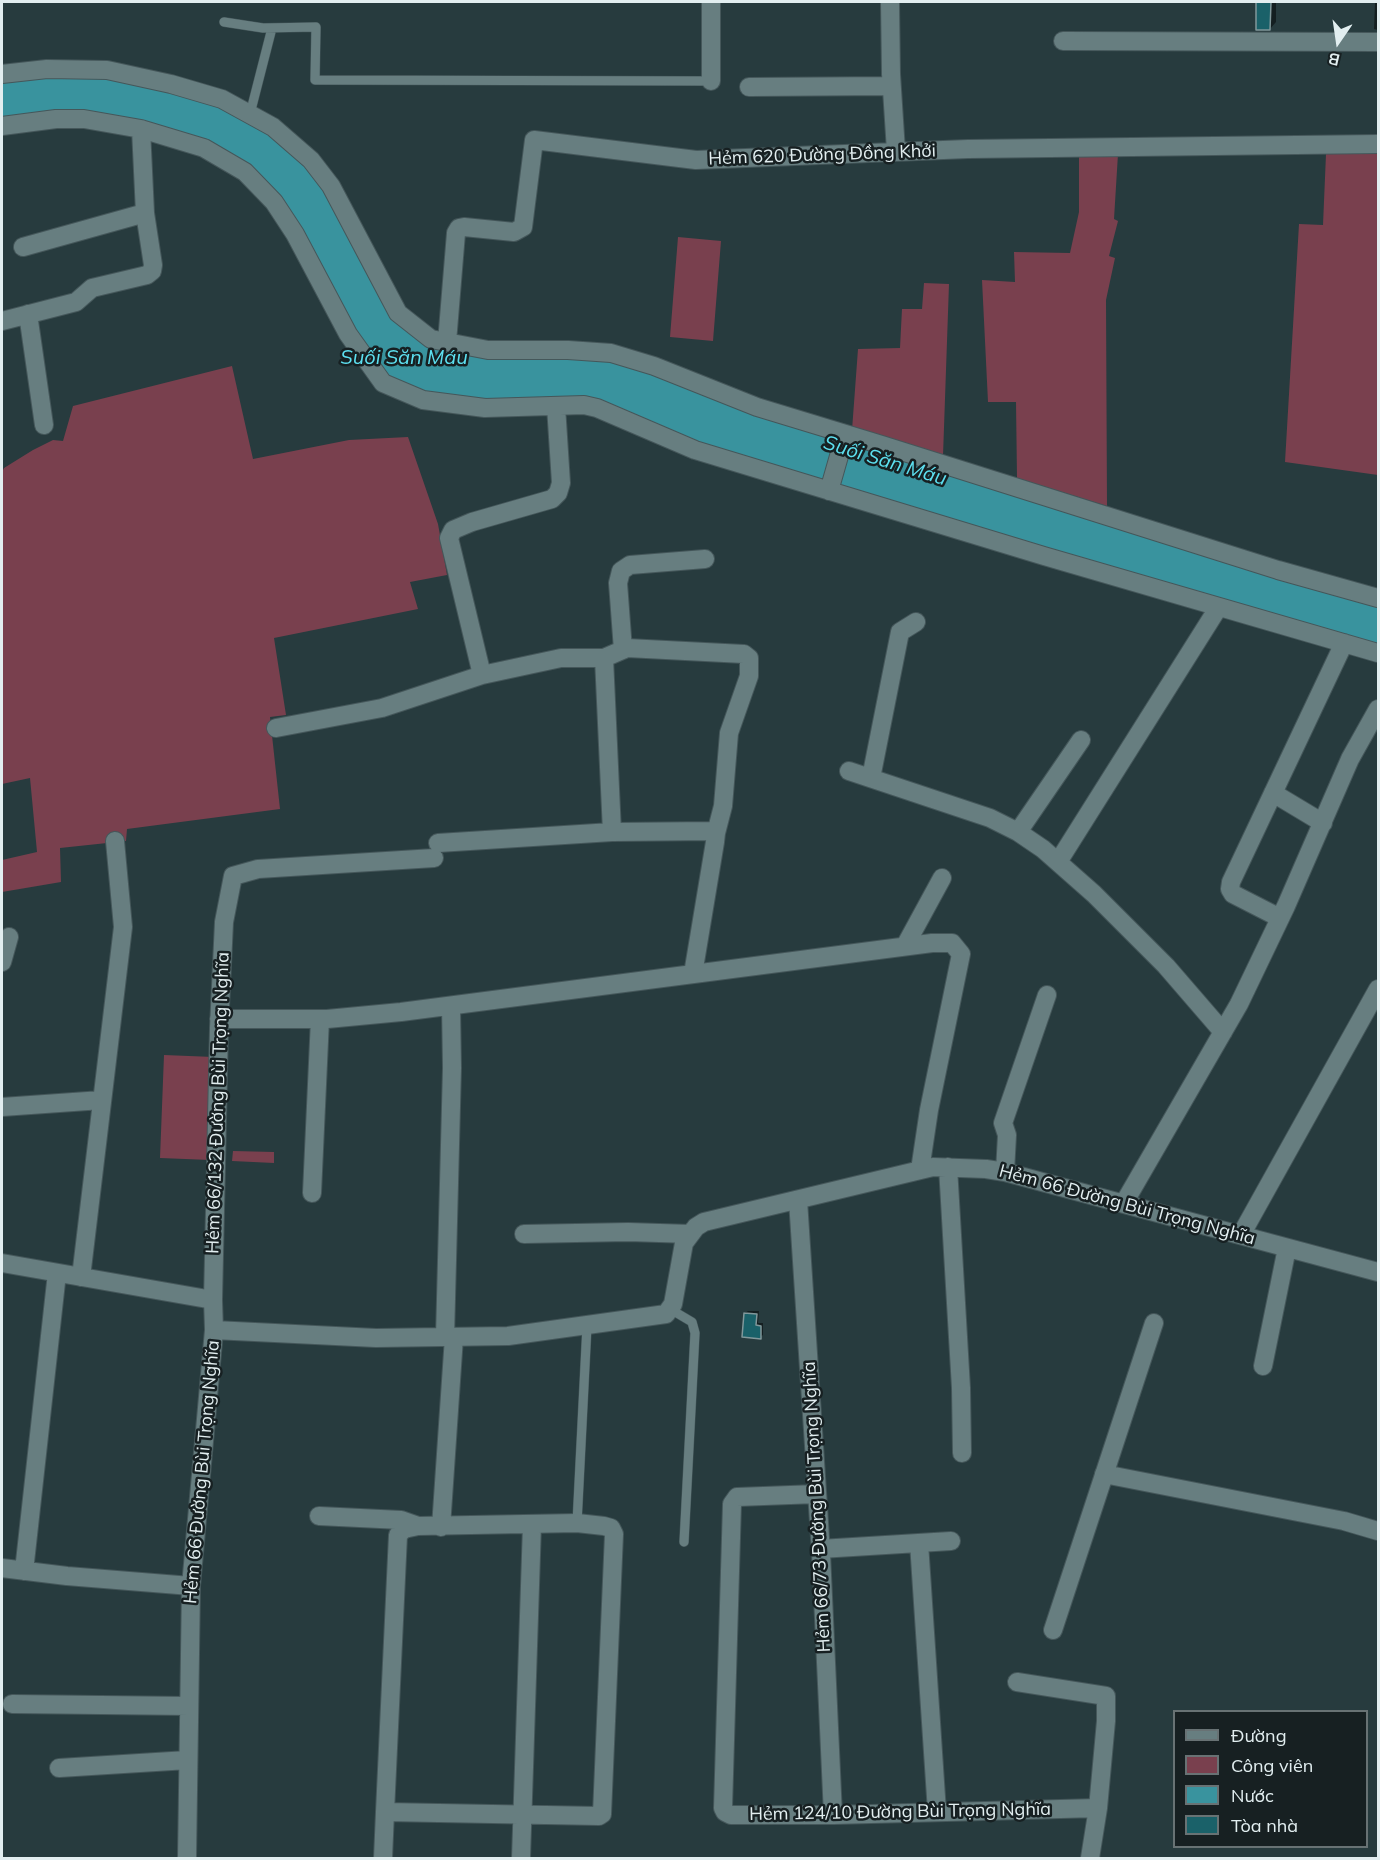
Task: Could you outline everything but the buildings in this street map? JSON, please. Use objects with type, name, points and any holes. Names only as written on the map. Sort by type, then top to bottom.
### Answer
[{"type":"street","points":[[711,2],[711,81]]},
{"type":"street","points":[[890,2],[891,86],[896,151]]},
{"type":"street","points":[[1063,41],[1378,42]]},
{"type":"street","points":[[2,74],[47,69],[107,70],[171,84],[222,99],[273,127],[311,160],[331,186],[398,313],[431,339],[488,350],[568,350],[611,353],[654,366],[757,407],[1278,570],[1378,598]]},
{"type":"street","points":[[750,87],[891,86]]},
{"type":"street","points":[[2,126],[56,119],[84,119],[141,129],[204,148],[246,172],[274,202],[295,234],[348,334],[383,383],[423,400],[485,408],[584,405],[597,408],[695,450],[1218,608],[1378,653]]},
{"type":"street","points":[[2,321],[76,303],[92,288],[147,275],[152,271],[145,213],[141,129]]},
{"type":"street","name":"Hẻm 620 Đường Đồng Khởi","points":[[447,342],[456,233],[459,228],[464,227],[514,232],[523,227],[534,140],[696,160],[896,151],[1378,144]]},
{"type":"street","points":[[23,246],[145,213]]},
{"type":"street","points":[[28,314],[44,424]]},
{"type":"street","points":[[482,675],[449,538],[453,530],[472,522],[552,499],[558,493],[561,483],[556,406]]},
{"type":"street","points":[[829,490],[845,435]]},
{"type":"street","points":[[623,650],[618,583],[621,571],[630,565],[705,559]]},
{"type":"street","points":[[1058,862],[1218,608]]},
{"type":"street","points":[[871,778],[900,632],[916,622]]},
{"type":"street","points":[[1280,918],[1233,894],[1230,888],[1231,882],[1344,643]]},
{"type":"street","points":[[276,728],[382,708],[482,675],[561,658],[604,658],[627,648],[744,654],[749,658],[749,676],[729,733],[723,806],[716,833],[693,974]]},
{"type":"street","points":[[604,658],[612,832],[714,831],[716,833]]},
{"type":"street","points":[[1124,1203],[1239,1004],[1280,918],[1350,759],[1378,709]]},
{"type":"street","points":[[1018,832],[1081,740]]},
{"type":"street","points":[[849,771],[990,818],[1018,832],[1043,849],[1094,894],[1166,966],[1223,1032]]},
{"type":"street","points":[[1273,793],[1323,823]]},
{"type":"street","name":"Hẻm 66/132 Đường Bùi Trọng Nghĩa","points":[[214,1330],[219,1019],[224,922],[233,876],[258,869],[612,832]]},
{"type":"street","points":[[81,1277],[123,927],[115,841]]},
{"type":"street","points":[[905,946],[942,878]]},
{"type":"street","points":[[2,962],[9,937]]},
{"type":"street","points":[[219,1019],[320,1018],[451,1006],[932,942],[952,943],[961,954],[929,1110],[920,1170]]},
{"type":"street","points":[[1241,1235],[1378,989]]},
{"type":"street","points":[[1005,1172],[1006,1135],[1003,1123],[1047,995]]},
{"type":"street","points":[[441,1527],[449,1337],[451,1006]]},
{"type":"street","points":[[312,1193],[320,1018]]},
{"type":"street","points":[[2,1107],[102,1100]]},
{"type":"street","points":[[948,1167],[961,1388],[962,1453]]},
{"type":"street","name":"Hẻm 66 Đường Bùi Trọng Nghĩa","points":[[691,1234],[704,1222],[920,1170],[948,1167],[1005,1172],[1287,1248],[1377,1268]]},
{"type":"street","name":"Hẻm 66/73 Đường Bùi Trọng Nghĩa","points":[[798,1200],[817,1494],[833,1815]]},
{"type":"street","points":[[524,1234],[628,1232],[691,1234]]},
{"type":"street","points":[[670,1309],[684,1243],[691,1234]]},
{"type":"street","points":[[1263,1366],[1287,1248]]},
{"type":"street","points":[[2,1263],[213,1300]]},
{"type":"street","points":[[24,1571],[57,1273]]},
{"type":"street","name":"Hẻm 66 Đường Bùi Trọng Nghĩa","points":[[187,1858],[190,1586],[214,1330],[376,1338],[508,1336],[666,1314],[670,1309]]},
{"type":"street","points":[[1053,1630],[1154,1323]]},
{"type":"street","points":[[1104,1474],[1344,1521],[1378,1531]]},
{"type":"street","name":"Hẻm 124/10 Đường Bùi Trọng Nghĩa","points":[[817,1494],[737,1497],[732,1504],[723,1808],[731,1815],[1098,1809]]},
{"type":"street","points":[[319,1516],[401,1520],[418,1526],[441,1527],[577,1523],[611,1528],[614,1534],[603,1811],[599,1816],[385,1812]]},
{"type":"street","points":[[521,1858],[532,1525]]},
{"type":"street","points":[[383,1858],[398,1535],[404,1530],[418,1526]]},
{"type":"street","points":[[820,1549],[951,1541]]},
{"type":"street","points":[[919,1543],[937,1812]]},
{"type":"street","points":[[2,1568],[190,1586]]},
{"type":"street","points":[[1017,1682],[1106,1696],[1098,1809],[1090,1858]]},
{"type":"street","points":[[12,1704],[189,1706]]},
{"type":"street","points":[[59,1768],[188,1760]]},
{"type":"lane","points":[[224,22],[272,28],[316,27],[315,80],[711,81]]},
{"type":"lane","points":[[250,114],[272,28]]},
{"type":"lane","points":[[670,1309],[692,1322],[695,1333],[684,1542]]},
{"type":"lane","points":[[577,1523],[587,1326]]},
{"type":"green space","points":[[1118,154],[1114,219],[1118,221],[1109,256],[1115,258],[1106,300],[1107,506],[1017,478],[1016,402],[988,402],[982,280],[1015,282],[1014,252],[1070,253],[1079,212],[1079,155]]},
{"type":"green space","points":[[1326,154],[1378,154],[1378,475],[1285,462],[1299,224],[1323,225]]},
{"type":"green space","points":[[678,237],[721,241],[713,341],[670,337]]},
{"type":"green space","points":[[924,283],[949,284],[943,456],[852,430],[858,349],[900,348],[902,309],[922,309]]},
{"type":"green space","points":[[232,366],[253,459],[349,440],[408,437],[438,524],[447,575],[410,582],[418,609],[274,638],[286,715],[270,717],[280,809],[127,829],[126,841],[60,848],[61,882],[2,892],[2,860],[37,852],[30,778],[2,784],[2,472],[4,468],[33,450],[53,440],[63,441],[73,406]]},
{"type":"green space","points":[[164,1055],[214,1057],[210,1160],[160,1158]]},
{"type":"green space","points":[[233,1151],[274,1152],[274,1163],[232,1161]]},
{"type":"water","name":"Suối Săn Máu","points":[[106,75],[220,105],[269,132],[306,163],[428,344],[610,358],[1378,604],[1378,648],[702,446],[601,404],[487,402],[425,395],[387,378],[353,331],[279,198],[143,123],[2,120],[2,80]]}]
